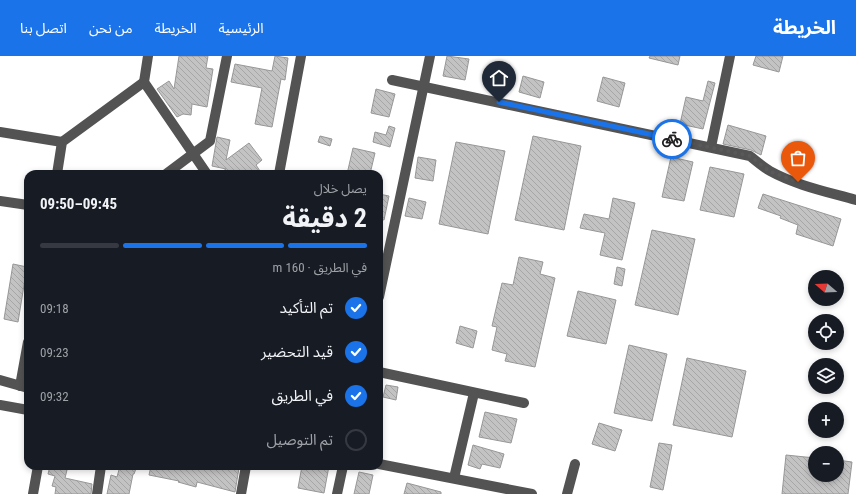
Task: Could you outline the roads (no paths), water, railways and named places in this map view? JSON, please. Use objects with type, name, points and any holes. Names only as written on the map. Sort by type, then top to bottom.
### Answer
[{"type":"street","points":[[148,56],[144,82],[204,170]]},
{"type":"street","points":[[171,170],[210,142],[227,56]]},
{"type":"street","points":[[280,170],[301,56]]},
{"type":"street","points":[[383,260],[430,56]]},
{"type":"street","points":[[711,147],[730,56]]},
{"type":"street","points":[[392,80],[750,156],[769,171],[787,179],[819,190],[856,200]]},
{"type":"street","points":[[58,170],[62,142],[144,82]]},
{"type":"street","points":[[0,132],[62,142]]},
{"type":"street","points":[[0,201],[24,204]]},
{"type":"street","points":[[383,373],[524,403]]},
{"type":"street","points":[[0,380],[24,387]]},
{"type":"street","points":[[454,478],[474,393]]},
{"type":"street","points":[[0,405],[24,409]]},
{"type":"street","points":[[566,494],[575,464]]},
{"type":"street","points":[[383,465],[532,494]]},
{"type":"street","points":[[33,494],[37,470]]},
{"type":"street","points":[[97,494],[101,470]]},
{"type":"street","points":[[241,494],[245,470]]},
{"type":"street","points":[[337,494],[342,470]]}]
